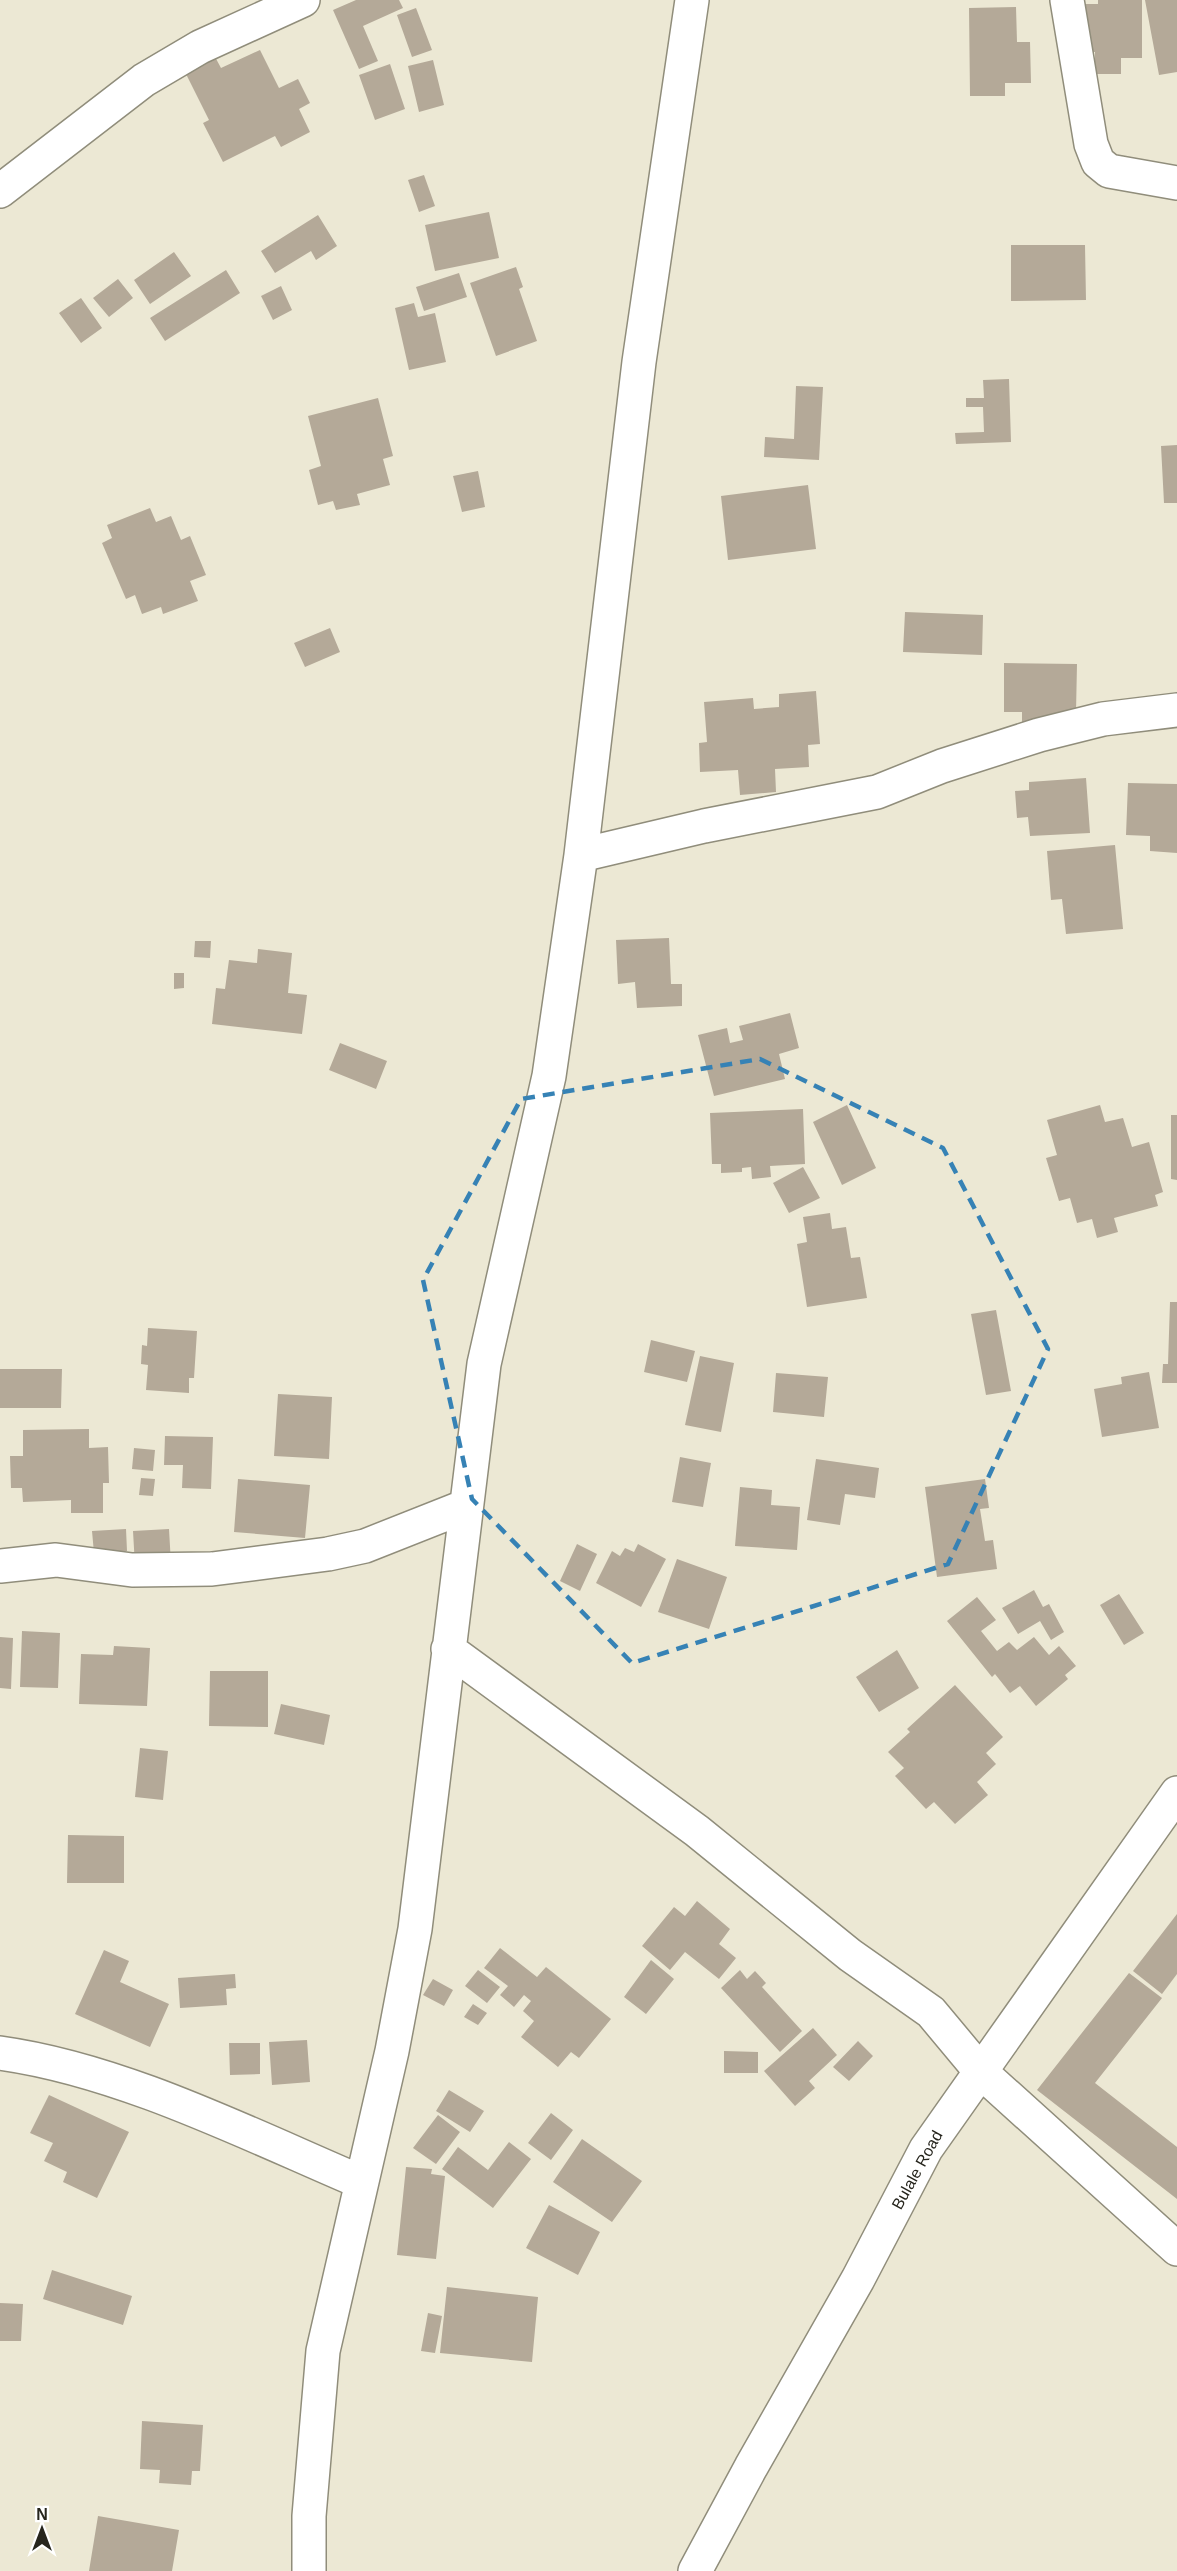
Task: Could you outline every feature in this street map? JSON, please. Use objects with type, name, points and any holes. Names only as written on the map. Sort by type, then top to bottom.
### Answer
[{"type":"street","points":[[0,191],[144,80],[201,47],[303,0]]},
{"type":"street","points":[[309,2571],[309,2516],[323,2351],[392,2051],[415,1929],[484,1364],[549,1076],[580,855],[639,362],[692,0]]},
{"type":"street","points":[[1067,0],[1091,144],[1098,162],[1109,171],[1177,183]]},
{"type":"street","points":[[580,855],[638,844],[704,826],[877,792],[942,766],[1060,729],[1103,719],[1177,710]]},
{"type":"street","points":[[0,1566],[56,1560],[132,1570],[212,1569],[328,1554],[365,1546],[466,1506]]},
{"type":"street","points":[[448,1649],[687,1824],[850,1955],[931,2012],[981,2072],[1177,2249]]},
{"type":"street","name":"Bulale Road","points":[[695,2571],[858,2279],[926,2149],[1177,1793]]},
{"type":"street","points":[[0,2053],[24,2056],[76,2070],[156,2095],[361,2182]]},
{"type":"highlighted area","points":[[760,1059],[943,1148],[1048,1349],[948,1564],[632,1663],[472,1499],[423,1280],[521,1099]]},
{"type":"building","points":[[356,0],[399,0],[403,8],[363,26],[378,61],[359,69],[333,10]]},
{"type":"building","points":[[1098,0],[1142,0],[1142,58],[1121,58],[1121,74],[1095,74],[1095,52],[1079,52],[1079,4],[1098,4]]},
{"type":"building","points":[[1145,0],[1177,0],[1177,72],[1159,75]]},
{"type":"building","points":[[1016,7],[1017,42],[1030,42],[1031,83],[1005,83],[1005,96],[970,96],[969,8]]},
{"type":"building","points":[[416,8],[432,50],[412,57],[397,15]]},
{"type":"building","points":[[260,50],[279,88],[298,79],[310,103],[299,109],[310,132],[281,147],[275,136],[223,162],[203,123],[209,120],[184,70],[214,55],[221,68]]},
{"type":"building","points":[[433,60],[444,105],[419,112],[408,66]]},
{"type":"building","points":[[390,64],[405,109],[375,120],[359,75]]},
{"type":"building","points":[[424,175],[435,206],[419,212],[408,180]]},
{"type":"building","points":[[489,212],[499,258],[435,271],[425,225]]},
{"type":"building","points":[[318,215],[337,246],[316,260],[311,251],[275,273],[261,251]]},
{"type":"building","points":[[1011,245],[1085,245],[1086,300],[1011,301]]},
{"type":"building","points":[[174,252],[191,276],[150,304],[134,280]]},
{"type":"building","points":[[516,267],[523,287],[519,289],[537,341],[496,356],[470,283]]},
{"type":"building","points":[[226,270],[240,293],[165,341],[150,318]]},
{"type":"building","points":[[459,273],[467,297],[424,311],[416,287]]},
{"type":"building","points":[[118,279],[133,298],[109,317],[93,298]]},
{"type":"building","points":[[281,286],[292,310],[273,320],[261,296]]},
{"type":"building","points":[[81,298],[102,328],[81,343],[59,313]]},
{"type":"building","points":[[414,303],[418,317],[435,313],[446,362],[409,370],[395,308]]},
{"type":"building","points":[[1009,379],[1011,442],[956,444],[955,433],[984,432],[983,407],[966,407],[966,398],[984,398],[983,380]]},
{"type":"building","points":[[796,386],[823,387],[819,460],[764,457],[765,437],[794,439]]},
{"type":"building","points":[[378,398],[393,456],[383,459],[390,485],[357,494],[360,505],[336,510],[333,501],[318,505],[309,470],[321,466],[308,416]]},
{"type":"building","points":[[1177,445],[1177,503],[1164,503],[1161,446]]},
{"type":"building","points":[[478,471],[485,507],[462,512],[453,476]]},
{"type":"building","points":[[808,485],[816,549],[728,560],[721,496]]},
{"type":"building","points":[[150,508],[156,522],[171,516],[181,540],[190,536],[206,575],[190,581],[198,601],[163,614],[161,607],[142,614],[135,595],[126,599],[102,543],[112,538],[107,525]]},
{"type":"building","points":[[905,612],[983,615],[982,655],[903,652]]},
{"type":"building","points":[[330,628],[340,652],[305,667],[294,643]]},
{"type":"building","points":[[1004,663],[1077,664],[1076,712],[1057,712],[1057,723],[1022,723],[1022,712],[1004,712]]},
{"type":"building","points":[[816,691],[820,744],[808,745],[809,767],[775,769],[776,792],[740,795],[738,770],[700,772],[699,743],[707,742],[704,702],[753,698],[754,709],[779,707],[779,694]]},
{"type":"building","points":[[1086,778],[1090,833],[1030,836],[1028,817],[1017,818],[1015,791],[1029,790],[1029,782]]},
{"type":"building","points":[[1128,783],[1177,784],[1177,853],[1150,851],[1150,836],[1126,835]]},
{"type":"building","points":[[1115,845],[1123,929],[1066,934],[1062,899],[1051,900],[1047,851]]},
{"type":"building","points":[[669,938],[671,984],[682,984],[682,1006],[637,1008],[635,982],[618,984],[616,940]]},
{"type":"building","points":[[195,941],[211,941],[210,958],[194,957]]},
{"type":"building","points":[[258,949],[292,953],[288,993],[307,995],[302,1034],[212,1024],[216,988],[225,989],[229,960],[257,963]]},
{"type":"building","points":[[174,973],[184,973],[184,988],[174,989]]},
{"type":"building","points":[[790,1013],[799,1048],[779,1054],[785,1079],[714,1096],[698,1035],[727,1028],[730,1043],[743,1040],[739,1026]]},
{"type":"building","points":[[340,1043],[387,1061],[376,1089],[329,1070]]},
{"type":"building","points":[[847,1105],[876,1168],[842,1185],[813,1122]]},
{"type":"building","points":[[1100,1105],[1105,1122],[1123,1118],[1132,1147],[1149,1142],[1163,1192],[1155,1195],[1158,1206],[1114,1218],[1118,1232],[1097,1238],[1092,1219],[1077,1223],[1070,1198],[1059,1201],[1046,1158],[1057,1155],[1047,1120]]},
{"type":"building","points":[[803,1109],[805,1164],[770,1166],[771,1177],[752,1179],[751,1167],[742,1168],[742,1172],[721,1173],[721,1164],[712,1164],[710,1113]]},
{"type":"building","points":[[1171,1115],[1177,1115],[1177,1180],[1171,1179]]},
{"type":"building","points":[[803,1167],[820,1198],[789,1213],[773,1183]]},
{"type":"building","points":[[830,1213],[832,1229],[846,1227],[851,1258],[860,1257],[867,1298],[807,1307],[797,1244],[807,1242],[803,1217]]},
{"type":"building","points":[[1170,1302],[1177,1302],[1177,1383],[1162,1383],[1163,1364],[1168,1364]]},
{"type":"building","points":[[996,1310],[1011,1391],[986,1395],[971,1314]]},
{"type":"building","points":[[148,1328],[197,1331],[194,1378],[189,1378],[189,1393],[146,1390],[148,1365],[141,1364],[142,1345],[147,1346]]},
{"type":"building","points":[[651,1340],[695,1351],[687,1382],[644,1372]]},
{"type":"building","points":[[700,1356],[734,1363],[721,1432],[685,1425]]},
{"type":"building","points":[[0,1369],[62,1369],[61,1408],[0,1408]]},
{"type":"building","points":[[1149,1372],[1159,1428],[1102,1437],[1094,1389],[1122,1384],[1121,1377]]},
{"type":"building","points":[[776,1373],[828,1377],[824,1417],[773,1412]]},
{"type":"building","points":[[278,1394],[332,1397],[329,1459],[274,1456]]},
{"type":"building","points":[[89,1429],[89,1448],[108,1447],[109,1483],[103,1483],[103,1513],[71,1513],[71,1500],[23,1502],[22,1488],[11,1488],[10,1456],[23,1456],[23,1430]]},
{"type":"building","points":[[165,1436],[213,1437],[211,1489],[182,1488],[183,1465],[164,1465]]},
{"type":"building","points":[[134,1448],[155,1450],[153,1471],[132,1469]]},
{"type":"building","points":[[680,1457],[711,1463],[703,1507],[672,1502]]},
{"type":"building","points":[[816,1459],[879,1468],[875,1498],[845,1494],[840,1525],[807,1520]]},
{"type":"building","points":[[141,1478],[155,1479],[153,1496],[139,1495]]},
{"type":"building","points":[[238,1479],[310,1485],[305,1538],[234,1532]]},
{"type":"building","points":[[985,1479],[989,1508],[980,1509],[985,1541],[993,1540],[997,1569],[937,1577],[925,1487]]},
{"type":"building","points":[[740,1487],[772,1490],[771,1505],[800,1507],[797,1550],[735,1546]]},
{"type":"building","points":[[126,1529],[127,1551],[94,1553],[92,1531]]},
{"type":"building","points":[[169,1529],[171,1564],[135,1566],[133,1531]]},
{"type":"building","points":[[577,1544],[597,1554],[580,1591],[560,1581]]},
{"type":"building","points":[[638,1544],[666,1559],[641,1607],[596,1583],[612,1551],[620,1556],[625,1548],[634,1552]]},
{"type":"building","points":[[677,1559],[727,1577],[709,1629],[658,1612]]},
{"type":"building","points":[[1034,1590],[1043,1607],[1049,1604],[1064,1632],[1051,1640],[1040,1621],[1018,1634],[1002,1608]]},
{"type":"building","points":[[1119,1594],[1144,1633],[1124,1645],[1100,1605]]},
{"type":"building","points":[[977,1597],[996,1620],[981,1631],[997,1651],[1009,1642],[1017,1650],[1034,1637],[1049,1655],[1059,1646],[1076,1666],[1065,1675],[1068,1679],[1036,1706],[1020,1686],[1010,1693],[995,1674],[992,1677],[947,1621]]},
{"type":"building","points":[[22,1631],[60,1633],[58,1688],[20,1687]]},
{"type":"building","points":[[0,1637],[13,1638],[11,1689],[0,1688]]},
{"type":"building","points":[[114,1646],[150,1648],[147,1706],[79,1704],[81,1654],[113,1655]]},
{"type":"building","points":[[897,1650],[919,1688],[879,1712],[856,1677]]},
{"type":"building","points":[[210,1671],[268,1671],[268,1727],[209,1726]]},
{"type":"building","points":[[955,1685],[1003,1737],[986,1753],[996,1764],[977,1782],[988,1795],[955,1824],[934,1802],[926,1809],[895,1776],[904,1768],[888,1752],[910,1732],[907,1729]]},
{"type":"building","points":[[281,1704],[330,1715],[324,1745],[274,1734]]},
{"type":"building","points":[[140,1748],[168,1751],[163,1800],[135,1797]]},
{"type":"building","points":[[68,1835],[124,1836],[124,1883],[67,1883]]},
{"type":"building","points":[[697,1901],[730,1929],[719,1944],[736,1958],[719,1979],[685,1952],[670,1970],[642,1946],[674,1907],[685,1916]]},
{"type":"building","points":[[1177,1914],[1177,1974],[1162,1994],[1133,1971]]},
{"type":"building","points":[[500,1948],[537,1977],[546,1967],[611,2019],[579,2058],[571,2052],[558,2067],[521,2037],[534,2021],[523,2011],[531,2001],[524,1995],[514,2007],[500,1995],[508,1986],[484,1968]]},
{"type":"building","points":[[104,1950],[129,1961],[120,1982],[169,2004],[150,2047],[75,2014]]},
{"type":"building","points":[[651,1960],[674,1979],[646,2014],[624,1997]]},
{"type":"building","points":[[478,1970],[500,1987],[487,2003],[465,1986]]},
{"type":"building","points":[[740,1970],[747,1979],[755,1971],[766,1983],[762,1987],[802,2031],[780,2052],[721,1988]]},
{"type":"building","points":[[1129,1973],[1162,1998],[1095,2083],[1177,2147],[1177,2199],[1037,2090]]},
{"type":"building","points":[[235,1974],[236,1988],[226,1989],[227,2005],[180,2008],[178,1978]]},
{"type":"building","points":[[433,1979],[453,1990],[444,2006],[423,1995]]},
{"type":"building","points":[[473,2004],[487,2013],[478,2025],[464,2017]]},
{"type":"building","points":[[813,2028],[837,2055],[809,2081],[815,2088],[795,2106],[764,2071]]},
{"type":"building","points":[[307,2040],[310,2082],[272,2085],[269,2042]]},
{"type":"building","points":[[858,2041],[873,2056],[849,2081],[833,2067]]},
{"type":"building","points":[[229,2043],[260,2043],[260,2074],[230,2075]]},
{"type":"building","points":[[724,2051],[758,2052],[758,2073],[724,2073]]},
{"type":"building","points":[[449,2090],[484,2111],[470,2132],[436,2111]]},
{"type":"building","points":[[49,2095],[129,2132],[97,2198],[63,2182],[67,2172],[44,2161],[53,2143],[30,2133]]},
{"type":"building","points":[[551,2113],[573,2130],[551,2160],[528,2143]]},
{"type":"building","points":[[438,2115],[460,2132],[436,2164],[413,2148]]},
{"type":"building","points":[[582,2139],[642,2181],[612,2222],[553,2182]]},
{"type":"building","points":[[509,2142],[531,2159],[493,2208],[442,2169],[458,2147],[488,2170]]},
{"type":"building","points":[[406,2167],[432,2169],[431,2174],[445,2176],[436,2259],[397,2255]]},
{"type":"building","points":[[549,2205],[600,2232],[578,2275],[526,2248]]},
{"type":"building","points":[[52,2270],[132,2296],[123,2325],[43,2299]]},
{"type":"building","points":[[447,2287],[538,2297],[532,2362],[440,2353]]},
{"type":"building","points":[[0,2303],[23,2304],[21,2341],[0,2341]]},
{"type":"building","points":[[428,2313],[442,2316],[435,2353],[421,2351]]},
{"type":"building","points":[[142,2421],[203,2425],[200,2471],[192,2471],[191,2485],[159,2483],[160,2470],[140,2469]]},
{"type":"building","points":[[98,2516],[179,2530],[172,2571],[89,2571]]}]
